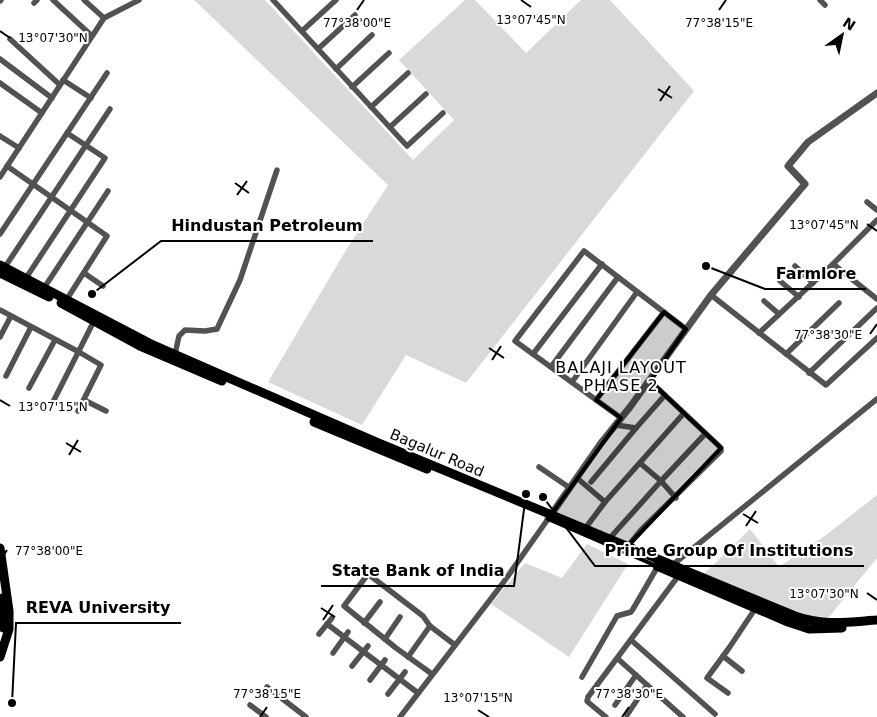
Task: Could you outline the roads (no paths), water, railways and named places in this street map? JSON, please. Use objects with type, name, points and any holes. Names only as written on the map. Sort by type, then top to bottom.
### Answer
[{"type":"main road","name":"Bagalur Road","points":[[2,269],[26,278],[153,345],[375,445]]},
{"type":"main road","name":"Bagalur Road","points":[[2,269],[140,346],[550,518],[658,566],[670,568],[679,575],[757,605],[812,622],[831,623],[877,620]]},
{"type":"main road","name":"Bagalur Road","points":[[550,518],[609,539],[809,629],[828,630],[877,625]]},
{"type":"main road","points":[[0,548],[9,611],[9,629],[0,658]]},
{"type":"main road","points":[[0,586],[3,603],[3,628],[0,637]]},
{"type":"street","points":[[53,0],[92,36]]},
{"type":"street","points":[[84,0],[104,18]]},
{"type":"street","points":[[0,178],[104,18],[139,0]]},
{"type":"street","points":[[273,0],[407,146],[443,113]]},
{"type":"street","points":[[302,31],[336,0]]},
{"type":"street","points":[[318,50],[354,16]]},
{"type":"street","points":[[336,69],[372,35]]},
{"type":"street","points":[[10,39],[62,82],[91,98]]},
{"type":"street","points":[[352,87],[389,53]]},
{"type":"street","points":[[0,59],[52,98]]},
{"type":"street","points":[[0,234],[108,73]]},
{"type":"street","points":[[371,107],[408,73]]},
{"type":"street","points":[[0,83],[42,113]]},
{"type":"street","points":[[400,717],[504,583],[576,478],[650,381],[711,295],[805,184],[788,166],[808,142],[877,93]]},
{"type":"street","points":[[390,127],[426,94]]},
{"type":"street","points":[[2,269],[52,198],[110,109]]},
{"type":"street","points":[[26,278],[105,158],[67,133]]},
{"type":"street","points":[[0,136],[19,148]]},
{"type":"street","points":[[7,166],[107,236],[67,299]]},
{"type":"street","points":[[175,354],[179,336],[185,330],[217,329],[240,280],[277,170]]},
{"type":"street","points":[[44,288],[108,191]]},
{"type":"street","points":[[867,202],[877,210]]},
{"type":"street","points":[[759,333],[877,220]]},
{"type":"street","points":[[622,418],[515,341],[584,251],[686,329]]},
{"type":"street","points":[[533,354],[602,264]]},
{"type":"street","points":[[833,264],[877,299]]},
{"type":"street","points":[[795,266],[813,283]]},
{"type":"street","points":[[84,273],[104,286]]},
{"type":"street","points":[[551,367],[618,277]]},
{"type":"street","points":[[780,280],[798,296]]},
{"type":"street","points":[[572,382],[637,292]]},
{"type":"street","points":[[711,295],[824,384],[828,384],[877,338]]},
{"type":"street","points":[[764,301],[779,314]]},
{"type":"street","points":[[786,354],[839,303]]},
{"type":"street","points":[[809,373],[877,308]]},
{"type":"street","points":[[0,310],[102,365],[78,411]]},
{"type":"street","points":[[596,400],[664,312]]},
{"type":"street","points":[[0,337],[11,316]]},
{"type":"street","points":[[54,400],[94,321]]},
{"type":"street","points":[[6,376],[31,327]]},
{"type":"street","points":[[29,388],[55,340]]},
{"type":"street","points":[[627,547],[641,530],[676,498],[721,451],[721,448],[650,381]]},
{"type":"street","points":[[591,482],[665,395]]},
{"type":"street","points":[[670,568],[877,399]]},
{"type":"street","points":[[84,400],[106,411]]},
{"type":"street","points":[[584,530],[605,502],[684,413]]},
{"type":"street","points":[[616,425],[636,428]]},
{"type":"street","points":[[609,539],[705,434]]},
{"type":"street","points":[[640,463],[676,498]]},
{"type":"street","points":[[539,467],[570,488]]},
{"type":"street","points":[[576,478],[605,502]]},
{"type":"street","points":[[582,677],[617,616],[631,612],[658,566]]},
{"type":"street","points":[[432,674],[344,606],[368,574],[423,616],[430,626],[455,645]]},
{"type":"street","points":[[606,717],[587,701],[588,697],[679,575]]},
{"type":"street","points":[[364,623],[380,602]]},
{"type":"street","points":[[728,693],[707,678],[757,605]]},
{"type":"street","points":[[385,639],[400,617]]},
{"type":"street","points":[[319,634],[332,618]]},
{"type":"street","points":[[327,624],[346,635],[363,652],[383,663],[418,693]]},
{"type":"street","points":[[408,657],[430,626]]},
{"type":"street","points":[[333,652],[346,635]]},
{"type":"street","points":[[631,640],[715,714]]},
{"type":"street","points":[[352,666],[368,646]]},
{"type":"street","points":[[723,656],[742,671]]},
{"type":"street","points":[[618,659],[683,717]]},
{"type":"street","points":[[370,680],[383,663]]},
{"type":"street","points":[[388,694],[405,672]]},
{"type":"street","points":[[615,705],[636,675]]},
{"type":"street","points":[[627,714],[647,685]]},
{"type":"street","points":[[266,687],[306,717]]},
{"type":"street","points":[[250,705],[266,717]]},
{"type":"street","points":[[670,717],[674,710]]},
{"type":"place","name":"Farmlore","points":[[706,266]]},
{"type":"place","name":"Hindustan Petroleum","points":[[92,294]]},
{"type":"place","name":"State Bank of India","points":[[526,494]]},
{"type":"place","name":"Prime Group Of Institutions","points":[[543,497]]},
{"type":"place","name":"REVA University","points":[[12,703]]},
{"type":"district","name":"BALAJI LAYOUT PHASE 2","points":[[621,376]]}]
